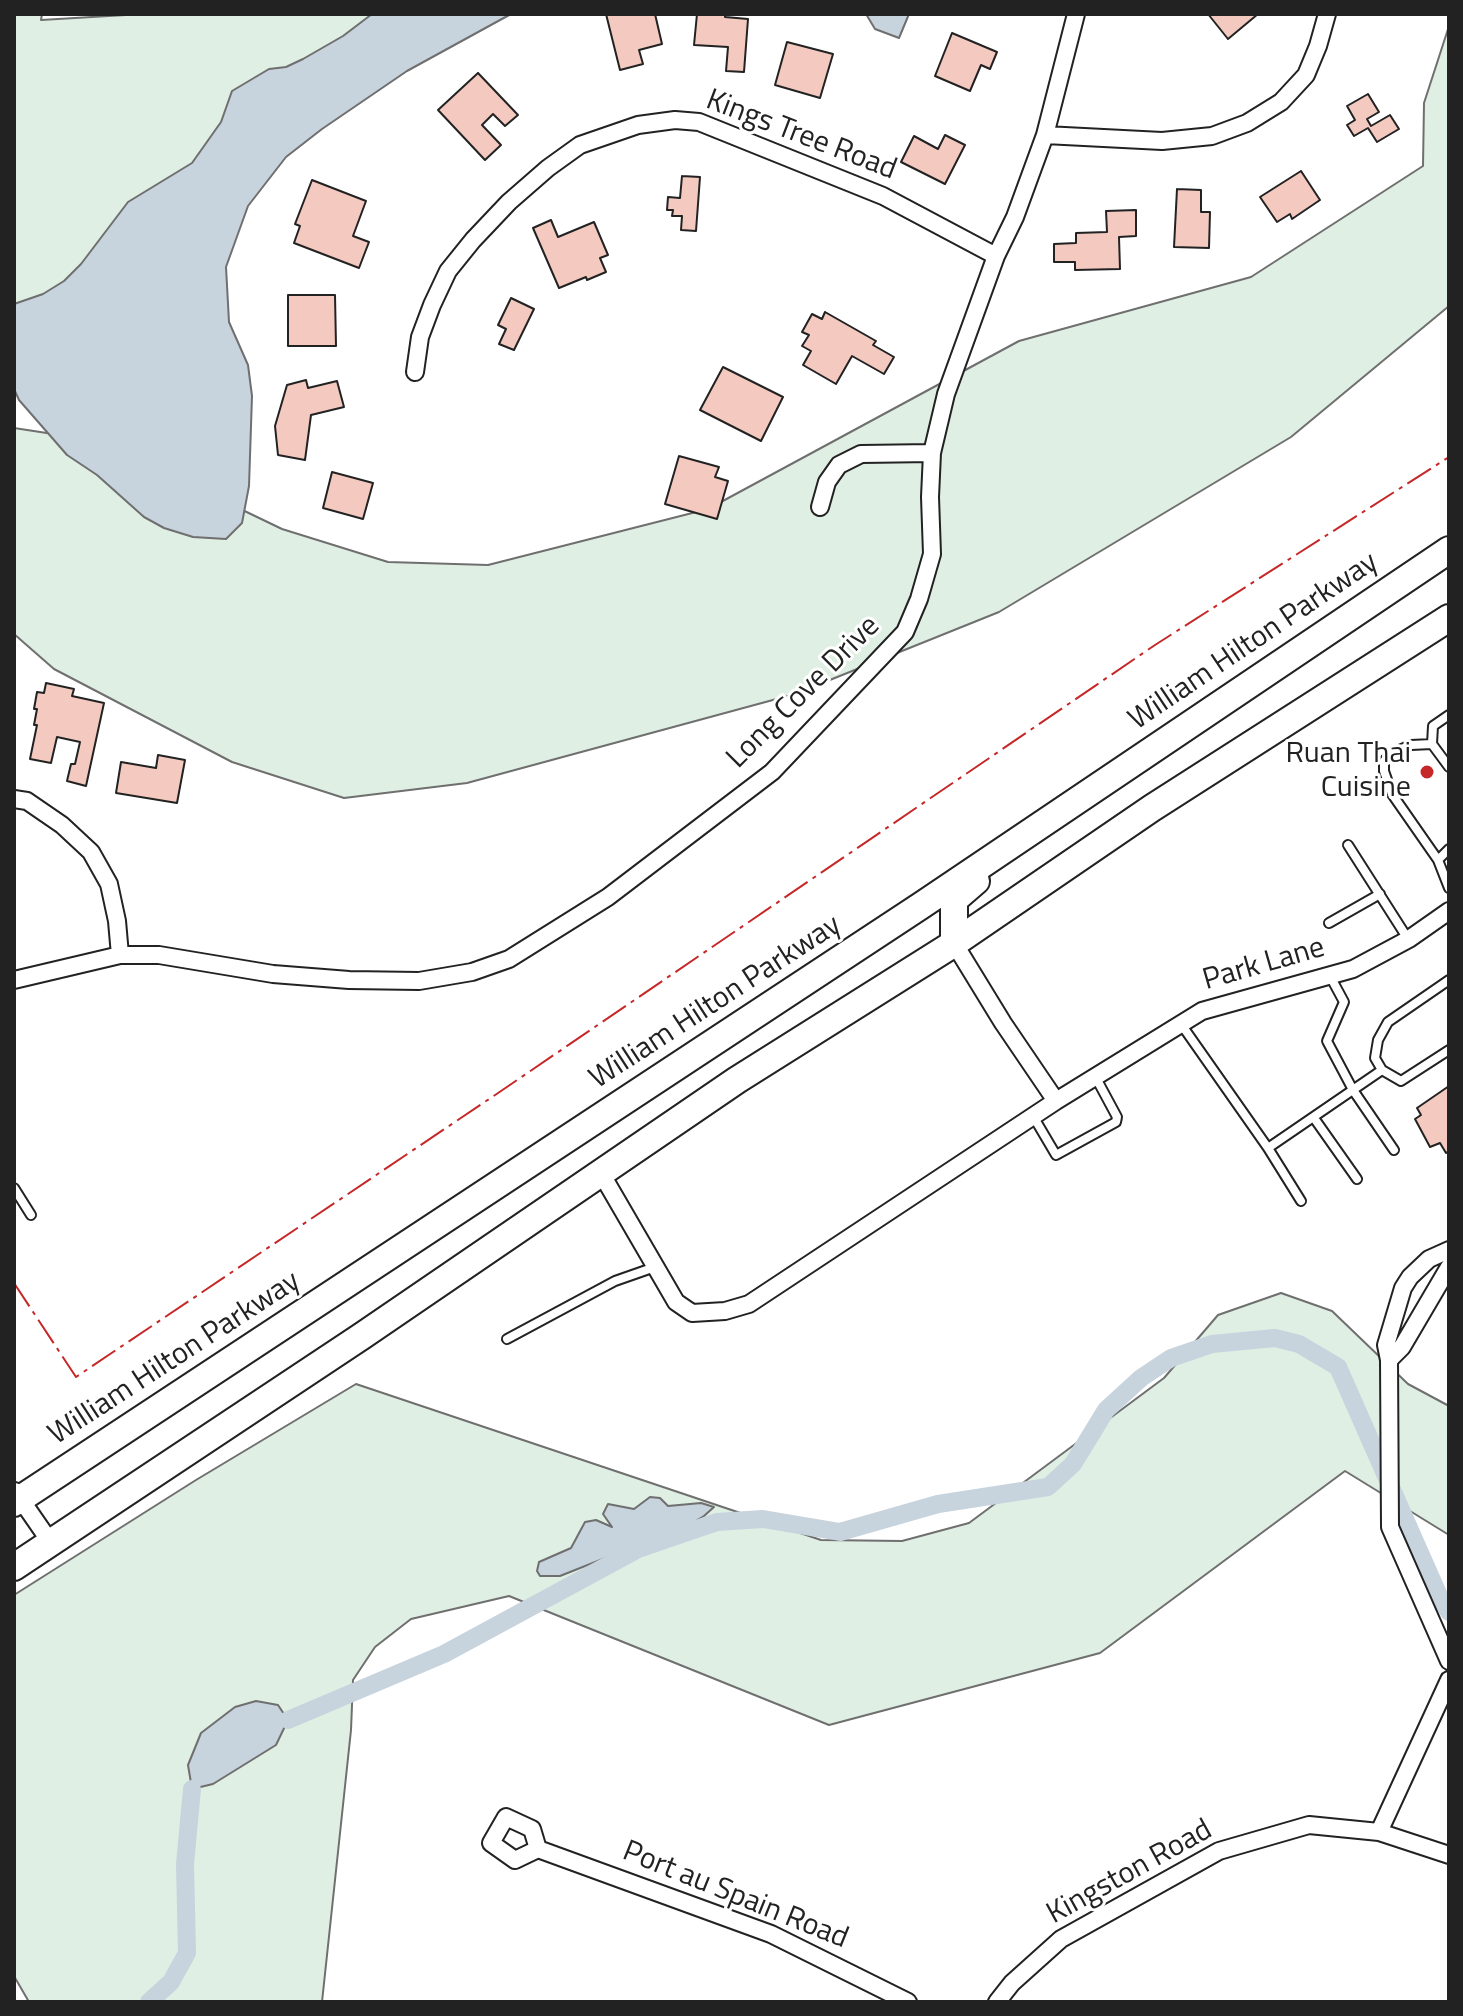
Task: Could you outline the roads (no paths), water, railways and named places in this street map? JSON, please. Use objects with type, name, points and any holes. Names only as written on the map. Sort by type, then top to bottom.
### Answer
[{"type":"highway","name":"William Hilton Parkway","points":[[16,1497],[922,905],[1449,550]]},
{"type":"highway","points":[[14,1567],[362,1336],[737,1080],[954,943],[1152,808],[1449,618]]},
{"type":"highway","points":[[954,943],[954,900],[1056,814]]},
{"type":"street","name":"Long Cove Drive","points":[[14,980],[120,955],[159,955],[273,974],[419,981],[472,972],[509,959],[608,897],[772,772],[905,632],[919,599],[932,554],[932,453],[946,394],[996,256],[1015,217],[1045,135],[1076,14]]},
{"type":"street","points":[[1045,135],[1162,141],[1212,136],[1247,123],[1281,102],[1306,75],[1327,14]]},
{"type":"street","name":"Kings Tree Road","points":[[415,372],[420,337],[432,305],[448,271],[473,240],[509,202],[580,145],[638,125],[675,120],[699,122],[883,196],[996,256]]},
{"type":"street","points":[[820,507],[827,482],[839,465],[861,454],[932,453]]},
{"type":"street","points":[[20,800],[62,825],[91,852],[109,884],[120,955]]},
{"type":"street","name":"Park Lane","points":[[601,1173],[676,1302],[692,1313],[720,1316],[749,1304],[1056,1101],[1202,1011],[1353,969],[1409,939],[1448,913]]},
{"type":"street","points":[[954,943],[1056,1101]]},
{"type":"street","points":[[1449,1250],[1429,1259],[1410,1277],[1403,1288],[1386,1345],[1389,1360],[1390,1527],[1449,1661]]},
{"type":"street","points":[[1389,1360],[1402,1347],[1449,1267]]},
{"type":"street","points":[[16,1497],[51,1543]]},
{"type":"street","points":[[1379,1832],[1449,1680]]},
{"type":"street","name":"Kingston Road","points":[[997,2002],[1012,1983],[1061,1939],[1219,1851],[1309,1825],[1379,1832],[1449,1855]]},
{"type":"street","name":"Port au Spain Road","points":[[538,1849],[771,1934],[908,2002]]},
{"type":"lane","points":[[1449,715],[1433,726],[1432,744],[1449,767]]},
{"type":"lane","points":[[1432,744],[1411,745],[1392,753],[1384,761],[1384,771],[1392,794],[1438,860],[1449,888]]},
{"type":"lane","points":[[1348,845],[1409,939]]},
{"type":"lane","points":[[1438,860],[1449,849]]},
{"type":"lane","points":[[1329,923],[1380,894]]},
{"type":"lane","points":[[1329,975],[1344,1002],[1327,1041],[1353,1090],[1394,1150]]},
{"type":"lane","points":[[1449,980],[1388,1022],[1378,1040],[1375,1058],[1382,1070],[1401,1081],[1449,1050]]},
{"type":"lane","points":[[1181,1024],[1268,1148],[1301,1201]]},
{"type":"lane","points":[[1268,1148],[1382,1070]]},
{"type":"lane","points":[[1033,1116],[1056,1155],[1116,1122],[1117,1117],[1096,1078]]},
{"type":"lane","points":[[1314,1118],[1357,1179]]},
{"type":"lane","points":[[14,1188],[31,1215]]},
{"type":"lane","points":[[507,1339],[615,1281],[655,1267]]},
{"type":"waterway","points":[[288,1720],[444,1654],[638,1549],[717,1522],[763,1519],[840,1532],[938,1504],[1048,1487],[1073,1464],[1106,1410],[1141,1378],[1171,1358],[1212,1344],[1275,1338],[1299,1344],[1338,1367],[1439,1596],[1449,1612]]},
{"type":"waterway","points":[[149,2002],[171,1982],[187,1953],[185,1864],[192,1789]]},
{"type":"place","name":"Ruan Thai Cuisine","points":[[1427,772]]}]
